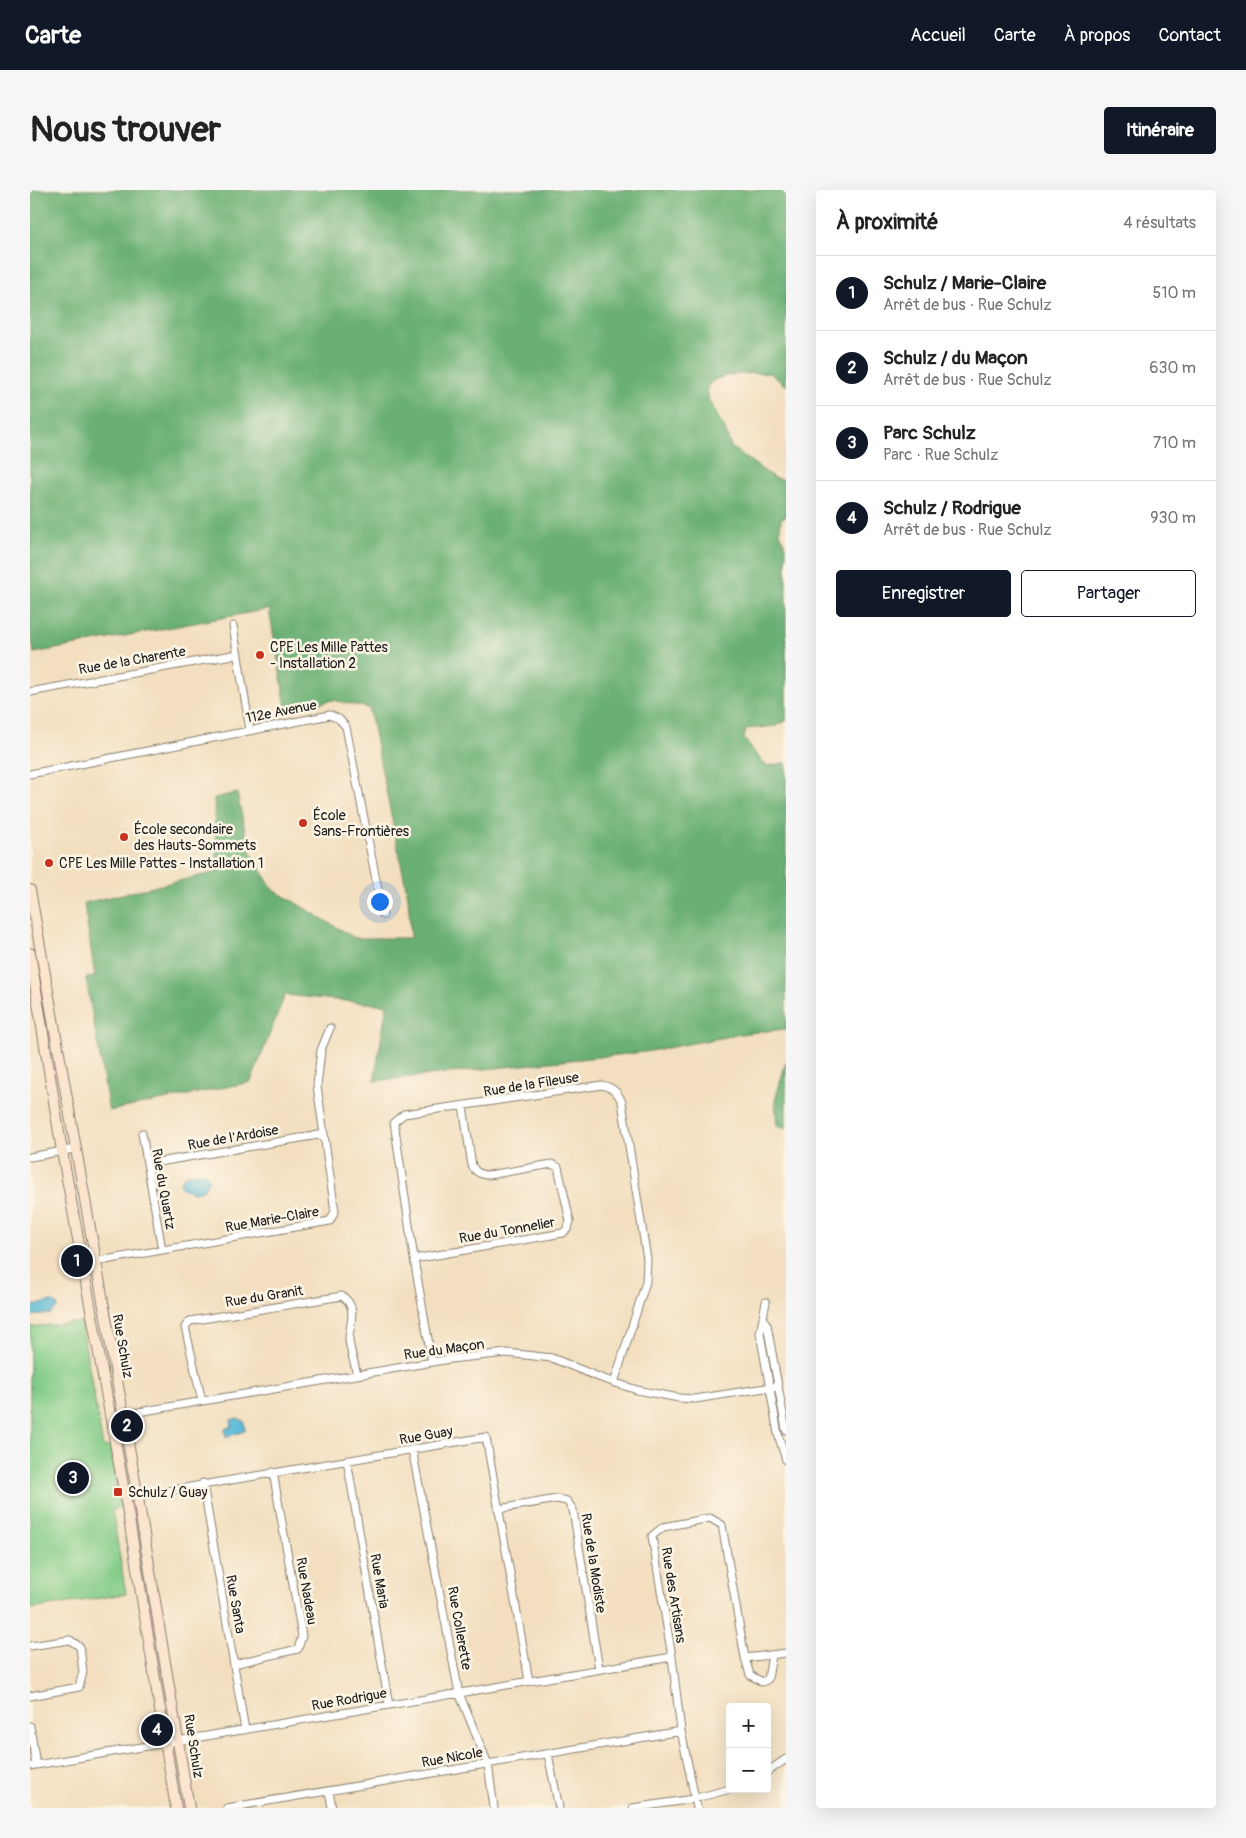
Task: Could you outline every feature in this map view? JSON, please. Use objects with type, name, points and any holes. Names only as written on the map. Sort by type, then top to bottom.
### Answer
[{"type":"street","points":[[233,626],[250,730]]},
{"type":"street","name":"Rue de la Charente","points":[[30,692],[238,654]]},
{"type":"street","name":"112e Avenue","points":[[30,774],[250,730],[330,716],[339,719],[346,727],[383,915]]},
{"type":"street","name":"Rue Schulz","points":[[30,891],[74,1149],[154,1592],[189,1808]]},
{"type":"street","name":"Rue Schulz","points":[[30,952],[62,1151],[125,1498],[176,1808]]},
{"type":"street","name":"Rue Marie-Claire","points":[[82,1264],[330,1221],[336,1211],[317,1086],[321,1050],[330,1028]]},
{"type":"street","name":"Rue de la Fileuse","points":[[432,1362],[414,1258],[394,1122],[404,1114],[602,1085],[611,1087],[618,1092],[622,1102],[647,1259],[646,1282],[614,1382]]},
{"type":"street","name":"Rue du Tonnelier","points":[[414,1258],[563,1233],[568,1228],[570,1221],[558,1167],[552,1164],[489,1175],[481,1175],[475,1171],[472,1166],[463,1106]]},
{"type":"street","name":"Rue du Quartz","points":[[142,1133],[162,1250]]},
{"type":"street","name":"Rue de l'Ardoise","points":[[147,1164],[324,1134]]},
{"type":"street","points":[[30,1157],[74,1149]]},
{"type":"street","name":"Rue du Granit","points":[[202,1401],[186,1338],[185,1327],[190,1321],[342,1296],[351,1305],[352,1325],[349,1339],[357,1375]]},
{"type":"street","points":[[766,1302],[760,1333],[786,1430]]},
{"type":"street","points":[[97,1349],[110,1347]]},
{"type":"street","name":"Rue du Maçon","points":[[109,1417],[432,1362],[507,1353],[552,1358],[637,1390],[680,1398],[695,1399],[774,1386]]},
{"type":"street","points":[[774,1386],[782,1450],[786,1460]]},
{"type":"street","name":"Rue Guay","points":[[125,1498],[203,1483],[486,1437],[529,1681]]},
{"type":"street","name":"Rue Collerette","points":[[412,1450],[459,1693],[488,1764],[494,1808]]},
{"type":"street","name":"Rue Maria","points":[[347,1460],[389,1705]]},
{"type":"street","name":"Rue Nadeau","points":[[234,1664],[298,1649],[302,1636],[273,1472]]},
{"type":"street","name":"Rue Santa","points":[[203,1483],[245,1730]]},
{"type":"street","name":"Rue de la Modiste","points":[[498,1508],[557,1499],[567,1501],[573,1510],[598,1669]]},
{"type":"street","name":"Rue des Artisans","points":[[697,1808],[693,1799],[681,1731],[672,1657],[652,1536],[663,1526],[710,1518],[722,1525],[745,1658],[750,1675],[762,1682],[768,1679],[772,1655]]},
{"type":"street","points":[[141,1594],[154,1592]]},
{"type":"street","points":[[30,1646],[70,1640],[80,1647],[83,1672],[79,1687],[30,1696]]},
{"type":"street","points":[[745,1658],[786,1652]]},
{"type":"street","name":"Rue Rodrigue","points":[[33,1766],[672,1657]]},
{"type":"street","points":[[30,1726],[33,1766]]},
{"type":"street","name":"Rue Nicole","points":[[227,1808],[681,1731]]},
{"type":"street","points":[[548,1754],[559,1808]]},
{"type":"street","points":[[771,1769],[786,1759]]},
{"type":"street","points":[[633,1808],[693,1799],[726,1790]]},
{"type":"street","points":[[329,1791],[332,1808]]},
{"type":"green space","points":[[30,190],[786,190],[786,386],[770,373],[727,376],[719,378],[707,387],[709,401],[725,429],[731,447],[774,478],[786,480],[786,517],[781,518],[780,533],[786,547],[786,721],[776,726],[746,729],[744,739],[764,764],[769,766],[786,762],[786,1029],[747,1033],[645,1052],[374,1081],[387,1005],[285,995],[251,1082],[109,1111],[86,978],[95,977],[84,903],[217,872],[214,798],[237,793],[249,849],[272,889],[355,938],[411,938],[408,897],[369,708],[332,700],[287,712],[269,609],[34,653],[30,628]]},
{"type":"green space","points":[[786,1062],[786,1129],[777,1126],[775,1100]]},
{"type":"green space","points":[[81,1322],[103,1447],[111,1446],[122,1508],[112,1510],[126,1594],[30,1609],[30,1327]]},
{"type":"water","points":[[204,1172],[209,1180],[203,1190],[193,1192],[182,1188],[180,1182],[185,1175]]},
{"type":"water","points":[[54,1302],[58,1307],[51,1314],[30,1316],[30,1307]]},
{"type":"water","points":[[237,1418],[244,1421],[245,1431],[226,1437],[225,1429],[232,1426],[231,1420]]},
{"type":"place","name":"CPE Les Mille Pattes - Installation 2","points":[[260,655]]},
{"type":"place","name":"École Sans-Frontières","points":[[303,823]]},
{"type":"place","name":"École secondaire des Hauts-Sommets","points":[[124,837]]},
{"type":"place","name":"CPE Les Mille Pattes - Installation 1","points":[[49,863]]},
{"type":"place","name":"Schulz / Marie-Claire","points":[[77,1261]]},
{"type":"place","name":"Schulz / du Maçon","points":[[127,1426]]},
{"type":"place","name":"Parc Schulz","points":[[73,1478]]},
{"type":"place","name":"Schulz / Guay","points":[[118,1492]]},
{"type":"place","name":"Schulz / Rodrigue","points":[[157,1730]]}]
